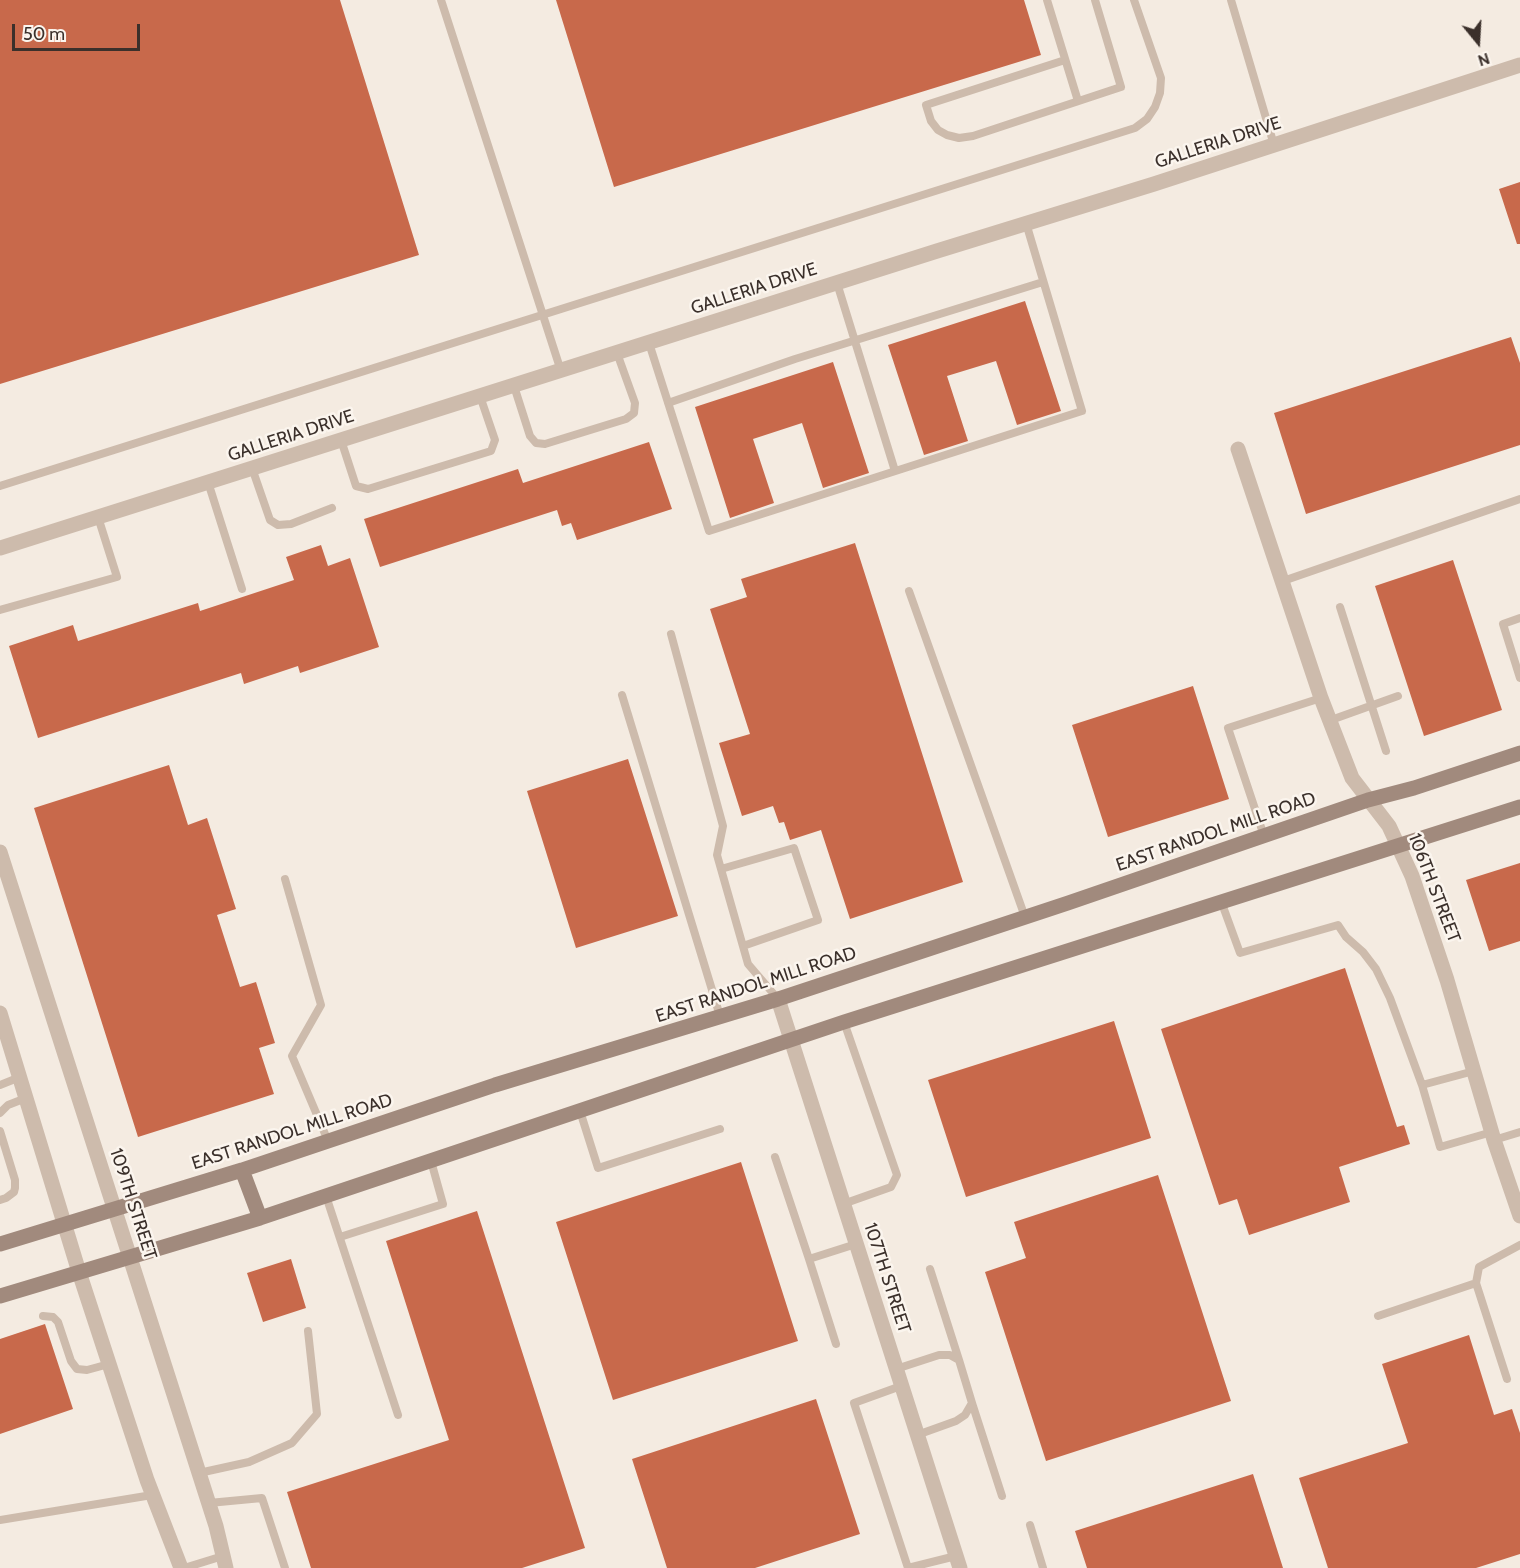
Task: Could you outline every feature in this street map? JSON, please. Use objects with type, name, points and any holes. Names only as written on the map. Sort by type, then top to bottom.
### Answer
[{"type":"main road","name":"EAST RANDOL MILL ROAD","points":[[0,1244],[242,1170],[495,1085],[778,999],[1368,800],[1414,788],[1520,753]]},
{"type":"main road","points":[[0,1296],[260,1218],[844,1022],[1520,807]]},
{"type":"main road","points":[[242,1170],[260,1218]]},
{"type":"street","name":"GALLERIA DRIVE","points":[[0,548],[1154,184],[1520,65]]},
{"type":"street","name":"106TH STREET","points":[[1238,450],[1321,698],[1352,778],[1389,826],[1415,887],[1447,980],[1493,1136],[1520,1216]]},
{"type":"street","name":"109TH STREET","points":[[0,852],[209,1503],[225,1562]]},
{"type":"street","name":"107TH STREET","points":[[778,999],[958,1562]]},
{"type":"street","points":[[0,1012],[109,1364],[152,1495],[182,1568]]},
{"type":"lane","points":[[441,0],[561,371]]},
{"type":"lane","points":[[1047,0],[1078,101]]},
{"type":"lane","points":[[1065,60],[926,105],[931,122],[938,130],[958,138],[973,136],[1121,87],[1095,0]]},
{"type":"lane","points":[[0,486],[1135,128],[1147,119],[1155,107],[1160,93],[1161,78],[1134,0]]},
{"type":"lane","points":[[1231,0],[1274,145]]},
{"type":"lane","points":[[649,342],[709,531],[1082,411],[1026,223]]},
{"type":"lane","points":[[668,403],[795,359],[1043,282]]},
{"type":"lane","points":[[837,283],[895,471]]},
{"type":"lane","points":[[514,386],[530,436],[536,442],[545,444],[626,418],[634,413],[635,403],[617,353]]},
{"type":"lane","points":[[341,440],[356,486],[368,489],[491,451],[495,440],[480,396]]},
{"type":"lane","points":[[252,468],[270,520],[278,525],[291,524],[332,508]]},
{"type":"lane","points":[[208,482],[242,590]]},
{"type":"lane","points":[[1283,580],[1520,499]]},
{"type":"lane","points":[[0,610],[117,577],[98,517]]},
{"type":"lane","points":[[909,591],[1025,917]]},
{"type":"lane","points":[[1340,607],[1386,751]]},
{"type":"lane","points":[[1520,618],[1503,624],[1520,678]]},
{"type":"lane","points":[[671,634],[723,826],[717,855],[748,964],[778,999]]},
{"type":"lane","points":[[622,695],[720,1016]]},
{"type":"lane","points":[[1330,720],[1398,696]]},
{"type":"lane","points":[[1264,836],[1228,728],[1321,698]]},
{"type":"lane","points":[[721,869],[794,848],[818,920],[743,946]]},
{"type":"lane","points":[[285,879],[321,1005],[292,1056],[328,1141]]},
{"type":"lane","points":[[1221,901],[1240,953],[1338,926],[1346,937],[1363,952],[1376,969],[1390,998],[1422,1085],[1440,1147],[1520,1132]]},
{"type":"lane","points":[[843,1204],[891,1187],[897,1175],[844,1022]]},
{"type":"lane","points":[[1422,1085],[1474,1071]]},
{"type":"lane","points":[[0,1085],[20,1077]]},
{"type":"lane","points":[[0,1113],[8,1105],[26,1098]]},
{"type":"lane","points":[[580,1111],[598,1168],[720,1129]]},
{"type":"lane","points":[[0,1131],[15,1180],[15,1188],[14,1192],[0,1200]]},
{"type":"lane","points":[[775,1157],[836,1344]]},
{"type":"lane","points":[[340,1237],[444,1204],[431,1161]]},
{"type":"lane","points":[[326,1196],[398,1415]]},
{"type":"lane","points":[[809,1259],[856,1244]]},
{"type":"lane","points":[[1507,1379],[1476,1283],[1479,1267],[1520,1245]]},
{"type":"lane","points":[[930,1269],[1002,1496]]},
{"type":"lane","points":[[1378,1316],[1476,1283]]},
{"type":"lane","points":[[44,1316],[53,1317],[58,1322],[71,1361],[77,1369],[87,1371],[109,1364]]},
{"type":"lane","points":[[199,1473],[249,1462],[292,1443],[317,1414],[308,1331]]},
{"type":"lane","points":[[896,1369],[939,1355],[950,1355],[959,1360]]},
{"type":"lane","points":[[902,1386],[854,1402],[908,1568],[958,1562]]},
{"type":"lane","points":[[917,1435],[956,1421],[965,1415],[972,1403]]},
{"type":"lane","points":[[0,1520],[152,1495]]},
{"type":"lane","points":[[209,1503],[262,1498],[285,1568]]},
{"type":"lane","points":[[1030,1525],[1043,1568]]},
{"type":"lane","points":[[182,1568],[225,1562]]},
{"type":"building","points":[[0,0],[340,0],[419,255],[0,384]]},
{"type":"building","points":[[556,0],[1024,0],[1041,55],[614,187]]},
{"type":"building","points":[[1520,182],[1520,244],[1517,244],[1499,189]]},
{"type":"building","points":[[1025,301],[1061,411],[1017,425],[996,361],[947,376],[968,441],[924,455],[888,345]]},
{"type":"building","points":[[1511,337],[1520,363],[1520,445],[1306,514],[1274,413]]},
{"type":"building","points":[[833,362],[869,473],[823,488],[802,423],[753,439],[774,503],[730,518],[695,407]]},
{"type":"building","points":[[649,442],[672,509],[577,540],[571,523],[562,526],[557,510],[380,567],[364,519],[518,469],[523,483]]},
{"type":"building","points":[[855,543],[963,882],[850,919],[821,830],[790,840],[784,822],[779,823],[773,806],[742,816],[719,743],[750,734],[710,609],[747,597],[741,579]]},
{"type":"building","points":[[321,545],[328,566],[350,558],[379,647],[300,673],[298,666],[244,684],[241,673],[38,738],[9,646],[73,625],[78,641],[198,603],[200,611],[294,580],[286,557]]},
{"type":"building","points":[[1453,560],[1502,710],[1424,736],[1375,586]]},
{"type":"building","points":[[1193,686],[1229,799],[1108,837],[1072,725]]},
{"type":"building","points":[[628,759],[678,916],[576,948],[527,791]]},
{"type":"building","points":[[169,765],[188,825],[207,818],[236,909],[217,915],[240,987],[256,982],[275,1043],[259,1048],[274,1094],[138,1137],[34,808]]},
{"type":"building","points":[[1520,863],[1520,941],[1489,951],[1466,880]]},
{"type":"building","points":[[1345,968],[1397,1127],[1404,1125],[1410,1144],[1339,1167],[1350,1202],[1249,1235],[1237,1199],[1219,1205],[1161,1029]]},
{"type":"building","points":[[1114,1021],[1151,1138],[966,1197],[928,1080]]},
{"type":"building","points":[[741,1162],[798,1341],[613,1400],[556,1222]]},
{"type":"building","points":[[1158,1175],[1231,1401],[1046,1461],[985,1272],[1026,1258],[1014,1222]]},
{"type":"building","points":[[477,1211],[585,1548],[522,1568],[311,1568],[287,1492],[449,1440],[386,1241]]},
{"type":"building","points":[[291,1259],[306,1308],[263,1322],[247,1273]]},
{"type":"building","points":[[45,1324],[73,1409],[0,1434],[0,1339]]},
{"type":"building","points":[[1469,1335],[1494,1415],[1512,1409],[1520,1433],[1520,1554],[1476,1568],[1328,1568],[1299,1478],[1408,1443],[1382,1364]]},
{"type":"building","points":[[816,1399],[860,1534],[755,1568],[667,1568],[632,1459]]},
{"type":"building","points":[[1253,1474],[1283,1568],[1087,1568],[1075,1531]]}]
